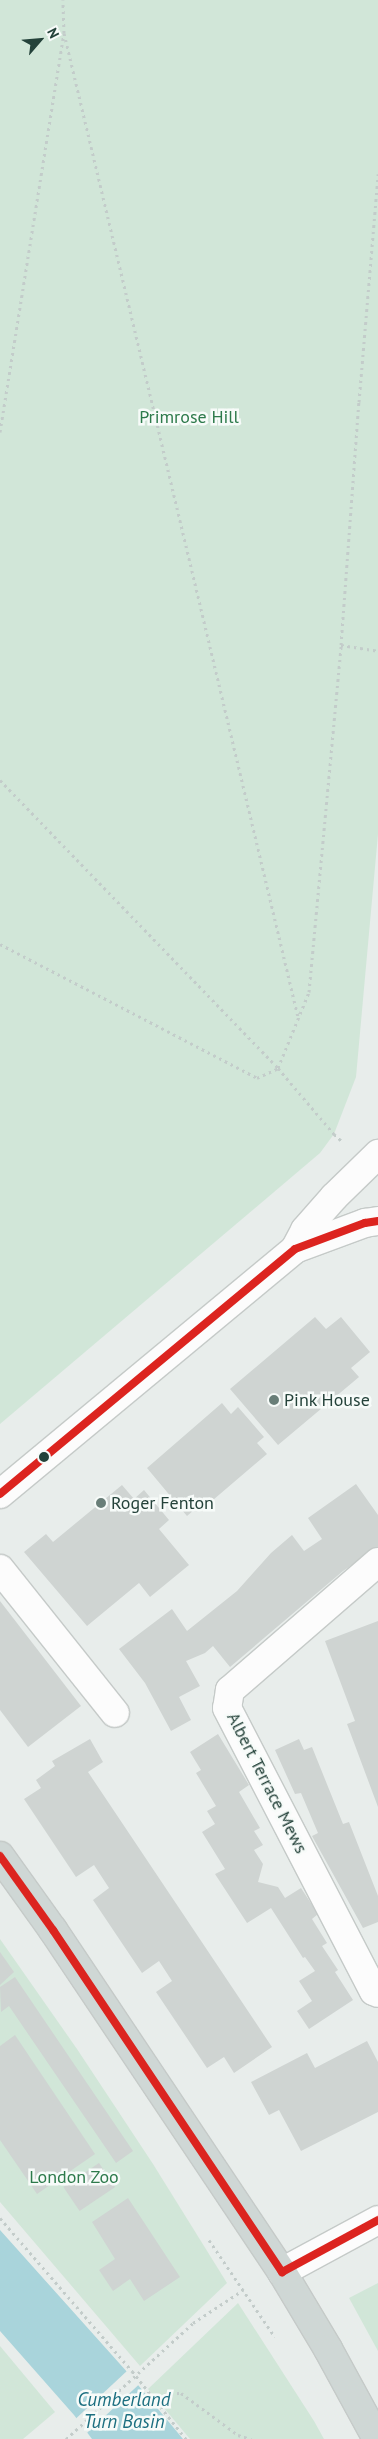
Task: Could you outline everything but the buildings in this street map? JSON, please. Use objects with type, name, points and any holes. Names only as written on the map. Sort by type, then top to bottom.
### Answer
[{"type":"main road","points":[[0,1856],[113,2018],[282,2272],[328,2349],[377,2439]]},
{"type":"street","points":[[295,1249],[305,1230],[334,1197],[374,1158]]},
{"type":"street","points":[[0,1494],[295,1249],[378,1221]]},
{"type":"street","name":"Albert Terrace Mews","points":[[378,1562],[230,1690],[227,1708],[374,1991],[378,1993]]},
{"type":"street","points":[[0,1569],[115,1712]]},
{"type":"street","points":[[282,2272],[378,2220]]},
{"type":"path","points":[[0,432],[64,33],[63,0]]},
{"type":"path","points":[[64,33],[298,1018]]},
{"type":"path","points":[[0,944],[257,1078],[278,1068],[309,992],[342,645],[358,402],[378,174]]},
{"type":"path","points":[[342,645],[378,650]]},
{"type":"path","points":[[0,780],[278,1068],[334,1134],[374,1158]]},
{"type":"path","points":[[0,2218],[132,2371],[186,2439]]},
{"type":"path","points":[[209,2240],[275,2337]]},
{"type":"path","points":[[66,2439],[193,2323],[243,2290]]},
{"type":"path","points":[[150,2396],[181,2393],[238,2435],[251,2439]]},
{"type":"green space","name":"Primrose Hill","points":[[0,0],[378,0],[378,834],[356,1077],[334,1134],[320,1153],[0,1424]]},
{"type":"green space","name":"London Zoo","points":[[0,1939],[77,2049],[153,2164],[227,2283],[140,2366],[0,2202]]},
{"type":"green space","points":[[378,2283],[378,2351],[349,2298]]},
{"type":"green space","points":[[238,2303],[324,2439],[190,2439],[148,2389]]},
{"type":"green space","points":[[0,2346],[55,2412],[23,2439],[0,2439]]},
{"type":"water","name":"Cumberland Turn Basin","points":[[0,2230],[128,2373],[183,2439],[92,2439],[74,2415],[0,2331]]},
{"type":"pier","points":[[128,2370],[140,2383],[87,2433],[75,2420]]},
{"type":"transit line","points":[[0,1494],[295,1249],[365,1223],[378,1221]]},
{"type":"transit line","points":[[0,1856],[53,1930],[282,2272],[378,2220]]},
{"type":"place","name":"Pink House","points":[[274,1400]]},
{"type":"place","name":"Roger Fenton","points":[[101,1503]]}]
